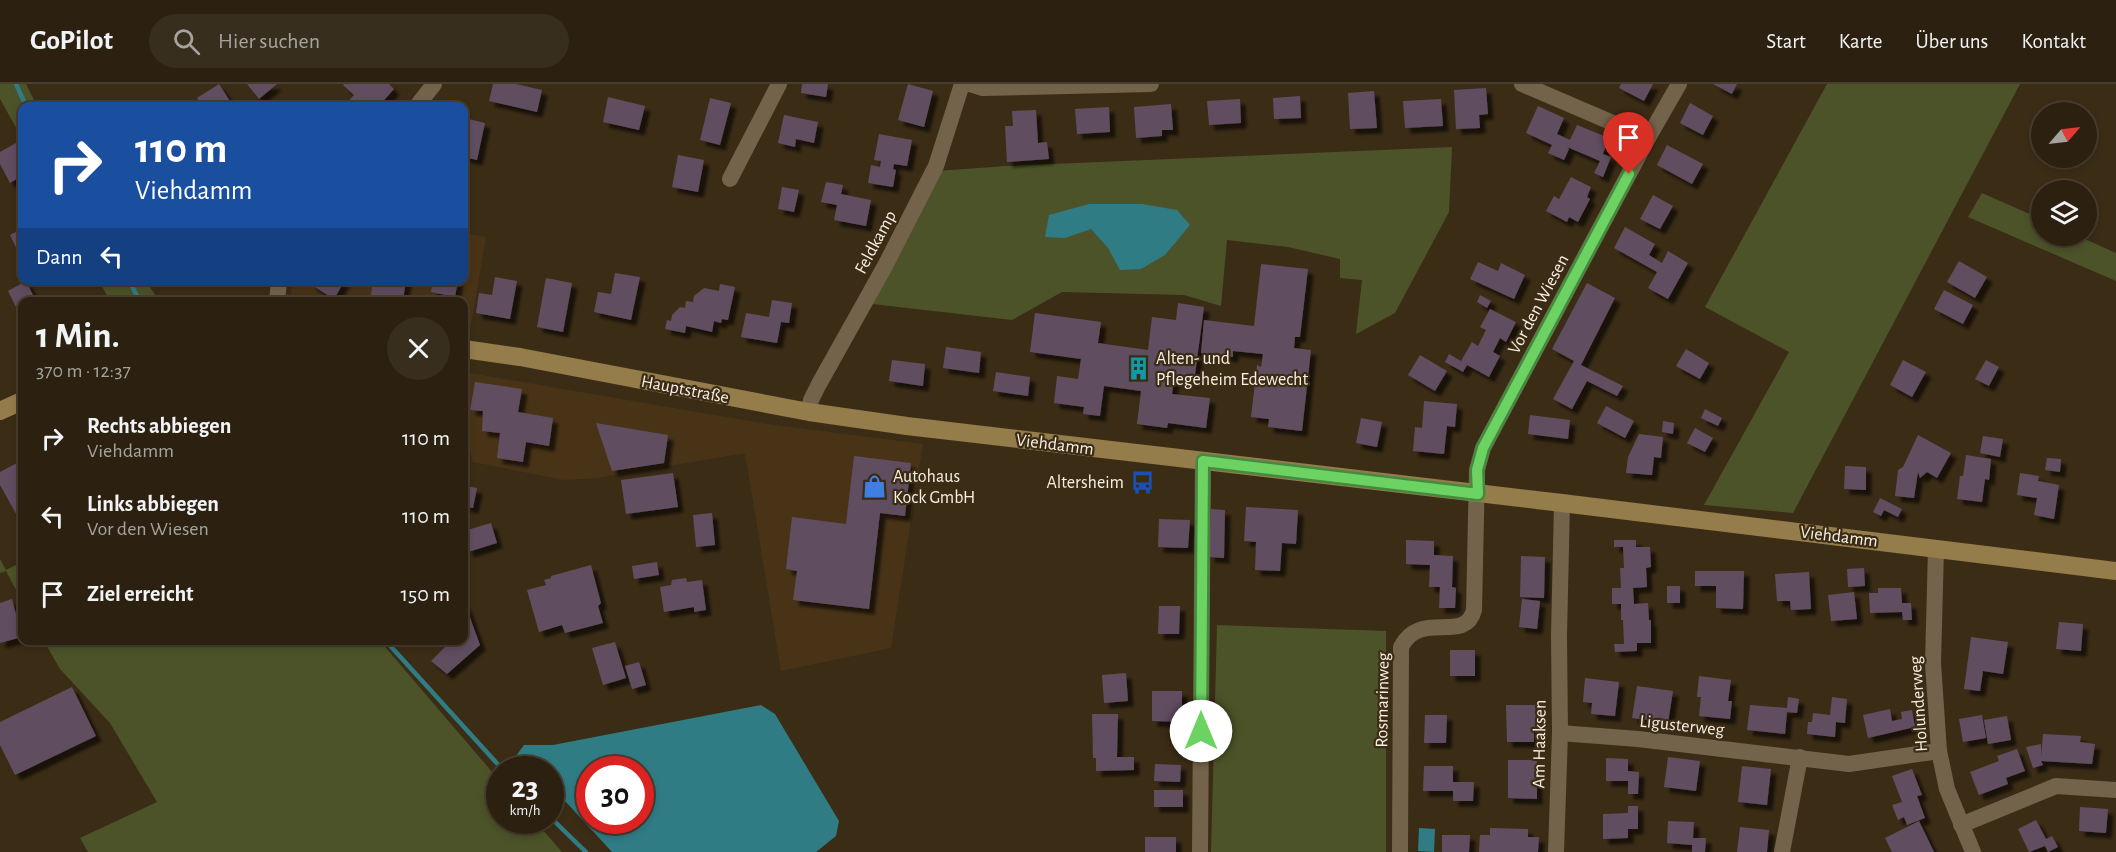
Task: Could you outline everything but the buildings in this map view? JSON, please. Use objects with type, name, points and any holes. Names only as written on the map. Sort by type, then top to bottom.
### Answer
[{"type":"main road","name":"Hauptstraße","points":[[468,350],[520,357],[809,412],[907,426]]},
{"type":"main road","points":[[0,411],[18,403]]},
{"type":"main road","name":"Viehdamm","points":[[907,426],[1562,502],[2116,571]]},
{"type":"street","points":[[420,102],[434,84]]},
{"type":"street","points":[[730,179],[779,84]]},
{"type":"street","name":"Feldkamp","points":[[809,412],[811,400],[819,384],[885,266],[936,166],[962,84]]},
{"type":"street","points":[[970,84],[983,88],[1151,84]]},
{"type":"street","name":"Vor den Wiesen","points":[[1478,494],[1477,470],[1483,448],[1679,84]]},
{"type":"street","points":[[1531,85],[1648,138]]},
{"type":"street","points":[[1200,852],[1203,461]]},
{"type":"street","name":"Rosmarinweg","points":[[1400,852],[1401,647],[1414,631],[1425,627],[1463,625],[1472,618],[1478,494]]},
{"type":"street","name":"Am Haaksen","points":[[1556,852],[1560,734],[1558,636],[1562,502]]},
{"type":"street","name":"Holunderweg","points":[[1936,549],[1933,663],[1939,751],[1947,789],[1973,852]]},
{"type":"street","name":"Ligusterweg","points":[[1560,734],[1638,739],[1849,764],[1939,751]]},
{"type":"street","points":[[1782,852],[1800,757]]},
{"type":"street","points":[[1961,825],[2056,786],[2116,790]]},
{"type":"shaded area","points":[[468,234],[486,237],[470,331],[468,331],[468,297],[290,297],[292,285],[468,285]]},
{"type":"shaded area","points":[[468,373],[767,424],[923,444],[891,648],[781,671],[745,453],[598,478],[564,480],[473,462],[468,443]]},
{"type":"green space","points":[[0,84],[26,84],[35,102],[18,102],[18,131],[0,99]]},
{"type":"green space","points":[[1827,84],[2020,84],[1793,513],[1704,505],[1789,352],[1705,307]]},
{"type":"green space","points":[[1452,147],[1449,212],[1395,313],[1356,334],[1362,280],[1340,278],[1340,259],[1288,247],[1227,240],[1221,306],[1184,295],[1062,292],[1012,320],[872,304],[937,171]]},
{"type":"green space","points":[[1982,193],[2031,215],[2031,244],[1968,217]]},
{"type":"green space","points":[[2097,244],[2116,253],[2116,281],[2035,246]]},
{"type":"green space","points":[[101,285],[149,285],[156,297],[108,297]]},
{"type":"green space","points":[[0,559],[6,570],[18,564],[18,594],[6,571],[0,573]]},
{"type":"green space","points":[[1217,625],[1386,631],[1386,852],[1211,852]]},
{"type":"green space","points":[[46,645],[383,645],[486,765],[486,834],[546,834],[562,852],[88,852],[80,838],[157,802],[110,723],[60,669]]},
{"type":"water","points":[[1089,204],[1142,204],[1177,210],[1190,225],[1165,255],[1141,269],[1120,270],[1108,248],[1091,229],[1065,238],[1045,237],[1049,215]]},
{"type":"water","points":[[761,705],[775,714],[839,821],[836,836],[816,852],[612,852],[595,834],[654,834],[654,756],[576,756],[576,813],[564,802],[564,756],[516,756],[524,745],[553,745]]},
{"type":"water","points":[[1419,828],[1435,829],[1434,852],[1418,851]]},
{"type":"waterway","points":[[16,84],[24,102]]},
{"type":"waterway","points":[[132,285],[138,297]]},
{"type":"waterway","points":[[390,645],[490,756]]},
{"type":"waterway","points":[[564,831],[586,852]]},
{"type":"place","name":"Alten- und Pflegeheim Edewecht","points":[[1138,368]]},
{"type":"place","name":"Altersheim","points":[[1142,482]]},
{"type":"place","name":"Autohaus Kock GmbH","points":[[875,486]]},
{"type":"route","points":[[1201,731],[1203,461],[1478,494],[1477,470],[1483,448],[1629,174]]}]
